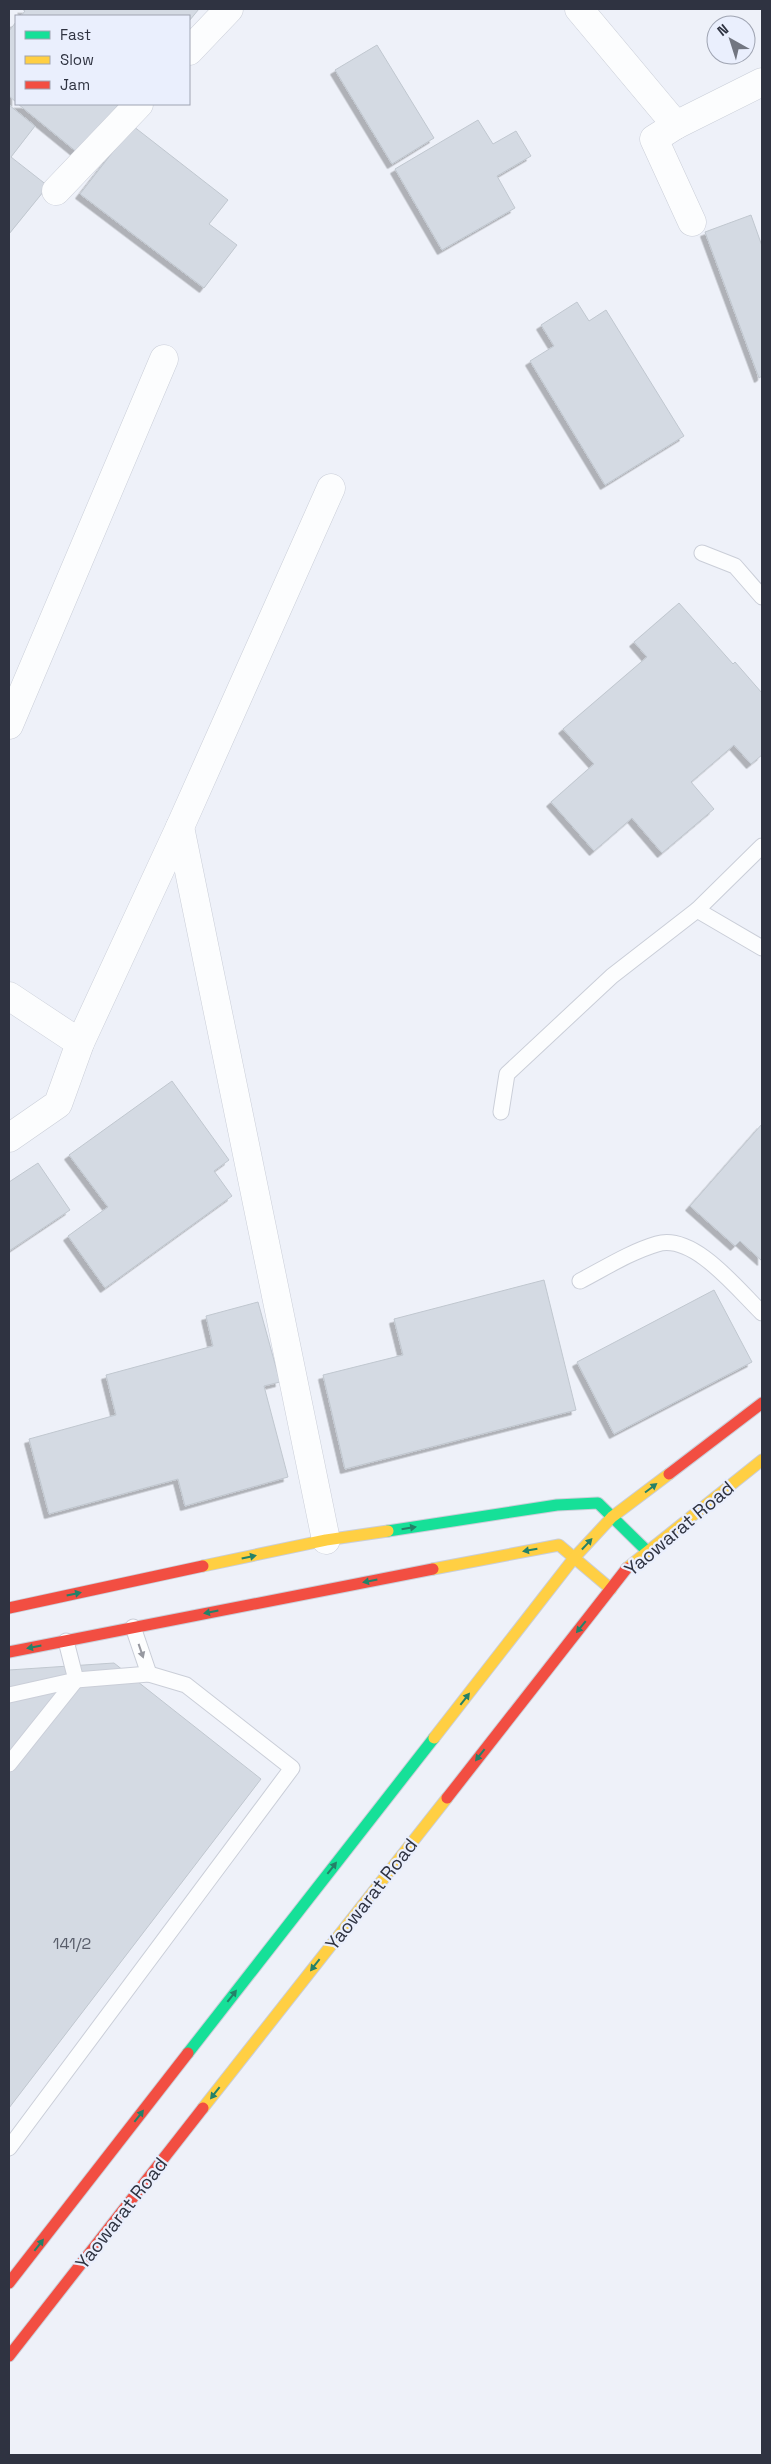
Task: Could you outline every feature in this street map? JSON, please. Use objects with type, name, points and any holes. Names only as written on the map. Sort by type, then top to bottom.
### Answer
[{"type":"main road","points":[[9,2283],[574,1558],[612,1517],[762,1402]]},
{"type":"main road","name":"Yaowarat Road","points":[[9,2356],[629,1566],[762,1460]]},
{"type":"main road","points":[[9,1608],[326,1540],[558,1505],[598,1504],[647,1551]]},
{"type":"main road","points":[[9,1652],[559,1546],[611,1589]]},
{"type":"street","points":[[190,50],[229,9]]},
{"type":"street","points":[[579,9],[676,125]]},
{"type":"street","points":[[692,222],[654,140],[676,125],[762,82]]},
{"type":"street","points":[[56,191],[138,105]]},
{"type":"street","points":[[9,725],[164,359]]},
{"type":"street","points":[[9,1138],[58,1104],[80,1043],[180,827],[330,488]]},
{"type":"street","points":[[180,827],[326,1540]]},
{"type":"street","points":[[9,996],[80,1043]]},
{"type":"lane","points":[[702,553],[735,566],[762,597]]},
{"type":"lane","points":[[501,1112],[507,1074],[612,976],[697,910],[762,846]]},
{"type":"lane","points":[[697,910],[762,948]]},
{"type":"lane","points":[[580,1281],[633,1253],[659,1243],[679,1245],[694,1250],[709,1262],[762,1313]]},
{"type":"lane","points":[[134,1627],[149,1674]]},
{"type":"lane","points":[[66,1641],[76,1680]]},
{"type":"lane","points":[[9,1695],[76,1680],[149,1674],[186,1686],[292,1768],[9,2148]]},
{"type":"lane","points":[[9,1764],[76,1680]]},
{"type":"building","points":[[22,9],[199,9],[190,20],[190,15],[22,15],[25,11]]},
{"type":"building","points":[[15,23],[15,101],[9,96],[9,31]]},
{"type":"building","points":[[377,45],[434,138],[392,164],[335,70]]},
{"type":"building","points":[[9,105],[35,126],[11,157],[48,186],[9,234]]},
{"type":"building","points":[[19,105],[118,105],[78,153]]},
{"type":"building","points":[[478,120],[493,144],[516,131],[531,156],[497,176],[515,208],[442,250],[395,169]]},
{"type":"building","points":[[133,126],[228,200],[209,224],[237,245],[204,288],[80,194]]},
{"type":"building","points":[[751,215],[762,246],[762,376],[759,378],[705,232]]},
{"type":"building","points":[[577,302],[589,321],[606,310],[684,436],[605,485],[530,361],[554,346],[541,325]]},
{"type":"building","points":[[679,603],[733,664],[735,662],[762,693],[762,755],[751,764],[734,745],[691,782],[714,809],[662,853],[632,818],[594,851],[551,802],[594,764],[563,729],[647,657],[634,642]]},
{"type":"building","points":[[172,1081],[229,1160],[214,1171],[232,1196],[105,1288],[68,1236],[108,1207],[69,1155]]},
{"type":"building","points":[[762,1124],[762,1261],[740,1241],[735,1246],[690,1206]]},
{"type":"building","points":[[38,1163],[70,1210],[9,1251],[9,1182]]},
{"type":"building","points":[[544,1280],[576,1410],[345,1469],[323,1375],[403,1355],[394,1319]]},
{"type":"building","points":[[714,1290],[752,1362],[614,1434],[577,1362]]},
{"type":"building","points":[[258,1302],[280,1382],[264,1386],[288,1477],[185,1506],[178,1479],[49,1514],[29,1439],[116,1415],[106,1375],[213,1346],[206,1316]]},
{"type":"building","points":[[114,1663],[261,1779],[9,2108],[9,1670]]},
{"type":"traffic: fast","points":[[388,1531],[557,1505],[598,1503],[647,1551]]},
{"type":"traffic: fast","points":[[188,2053],[434,1738]]},
{"type":"traffic: slow","points":[[627,1568],[762,1460]]},
{"type":"traffic: slow","points":[[434,1738],[574,1558],[612,1517],[669,1474]]},
{"type":"traffic: slow","points":[[203,1566],[326,1540],[388,1531]]},
{"type":"traffic: slow","points":[[433,1569],[559,1545],[611,1589]]},
{"type":"traffic: slow","points":[[203,2108],[447,1798]]},
{"type":"traffic: jam","points":[[669,1474],[762,1403]]},
{"type":"traffic: jam","points":[[9,1608],[203,1566]]},
{"type":"traffic: jam","points":[[447,1798],[627,1568]]},
{"type":"traffic: jam","points":[[9,1652],[433,1569]]},
{"type":"traffic: jam","points":[[9,2283],[188,2053]]},
{"type":"traffic: jam","points":[[9,2356],[203,2108]]}]
